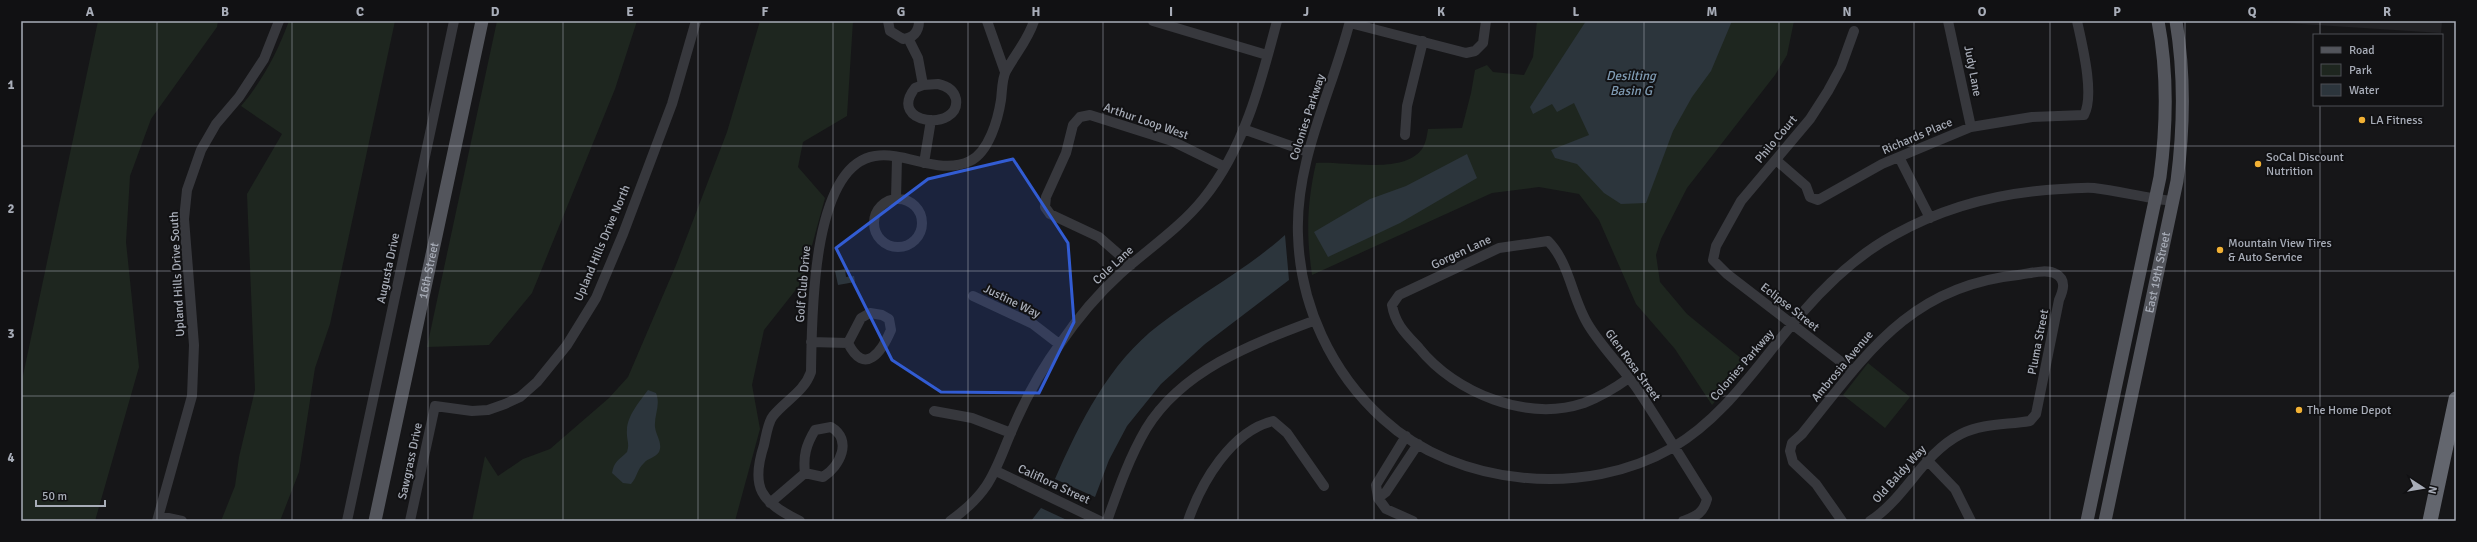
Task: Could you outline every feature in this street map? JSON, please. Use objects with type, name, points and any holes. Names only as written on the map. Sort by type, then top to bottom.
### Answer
[{"type":"highway","points":[[2430,521],[2456,399]]},
{"type":"main road","name":"16th Street","points":[[375,521],[482,21]]},
{"type":"main road","name":"East 19th Street","points":[[2087,521],[2155,200],[2166,134],[2164,50],[2158,21]]},
{"type":"main road","name":"East 19th Street","points":[[2105,521],[2174,201],[2182,140],[2184,98],[2181,53],[2176,21]]},
{"type":"street","name":"Upland Hills Drive South","points":[[158,518],[192,396],[194,345],[184,219],[187,190],[201,150],[216,124],[239,97],[264,59],[279,21]]},
{"type":"street","name":"Augusta Drive","points":[[347,521],[454,21]]},
{"type":"street","name":"Upland Hills Drive North","points":[[435,406],[472,411],[488,410],[505,404],[520,397],[537,382],[567,345],[596,298],[620,240],[672,104],[696,21]]},
{"type":"street","points":[[888,21],[888,27],[894,35],[908,38],[917,32],[919,21]]},
{"type":"street","points":[[987,21],[1005,72]]},
{"type":"street","points":[[1005,72],[1019,54],[1034,21]]},
{"type":"street","points":[[1153,21],[1267,55]]},
{"type":"street","name":"Cole Lane","points":[[950,521],[972,504],[996,472],[1011,433],[1034,386],[1059,344],[1105,289],[1187,217],[1204,199],[1225,167],[1243,129],[1277,21]]},
{"type":"street","points":[[1350,22],[1466,53],[1475,51],[1483,43],[1486,21]]},
{"type":"street","name":"Judy Lane","points":[[1948,21],[1971,127]]},
{"type":"street","name":"Richards Place","points":[[1776,160],[1806,186],[1810,197],[1818,200],[1899,157],[1971,127],[2032,117],[2074,117],[2084,115],[2088,107],[2084,56],[2076,21]]},
{"type":"street","name":"Colonies Parkway","points":[[1350,22],[1340,58],[1308,152],[1298,211],[1298,238],[1302,272],[1313,321],[1335,361],[1354,388],[1383,420],[1418,444],[1459,463],[1484,471],[1551,480],[1579,479],[1612,473],[1643,462],[1673,447],[1699,429],[1732,400],[1792,325],[1837,276],[1894,234],[1930,218],[1997,196],[2038,190],[2091,188],[2155,200],[2174,201]]},
{"type":"street","name":"Philo Court","points":[[1713,260],[1716,246],[1741,201],[1810,118],[1828,91],[1841,67],[1854,31]]},
{"type":"street","points":[[908,38],[918,58],[923,85]]},
{"type":"street","points":[[1405,135],[1407,106],[1423,41]]},
{"type":"street","name":"Golf Club Drive","points":[[800,521],[770,503],[758,486],[758,463],[772,417],[807,383],[811,372],[816,256],[825,221],[839,183],[857,162],[875,156],[897,158],[924,164],[952,166],[971,161],[984,148],[999,110],[1005,72]]},
{"type":"street","points":[[923,85],[943,86],[950,89],[955,95],[957,105],[953,112],[941,120],[931,120],[918,118],[909,110],[908,103],[912,92],[923,85]]},
{"type":"street","name":"Arthur Loop West","points":[[1131,265],[1100,237],[1050,214],[1045,207],[1046,197],[1066,153],[1073,125],[1080,117],[1090,115],[1172,141],[1225,167]]},
{"type":"street","points":[[924,164],[931,120]]},
{"type":"street","points":[[1243,129],[1308,152]]},
{"type":"street","points":[[1899,157],[1930,218]]},
{"type":"street","points":[[896,199],[897,158]]},
{"type":"street","points":[[896,199],[911,203],[916,208],[922,222],[918,236],[913,242],[898,247],[883,242],[874,228],[874,220],[881,206],[896,199]]},
{"type":"street","name":"Gorgen Lane","points":[[1548,241],[1499,248],[1399,295],[1392,305],[1395,319],[1438,369],[1465,388],[1495,400],[1526,407],[1555,408],[1582,403],[1603,395],[1629,378]]},
{"type":"street","name":"Glen Rosa Street","points":[[1548,241],[1556,250],[1588,326],[1629,378],[1707,499],[1704,510],[1697,516],[1683,521]]},
{"type":"street","name":"Eclipse Street","points":[[1713,260],[1718,266],[1792,325],[1853,371]]},
{"type":"street","name":"Ambrosia Avenue","points":[[1842,521],[1816,484],[1793,462],[1790,451],[1792,443],[1802,434],[1876,343],[1898,324],[1921,308],[1946,294],[1973,283],[2000,277],[2052,271],[2060,276]]},
{"type":"street","name":"Pluma Street","points":[[2036,414],[2059,300],[2063,292],[2064,283],[2060,276]]},
{"type":"street","name":"Justine Way","points":[[973,296],[1033,324],[1059,344]]},
{"type":"street","points":[[870,313],[882,314],[889,319],[891,330],[879,354],[871,359],[862,358],[853,353],[848,343],[861,318],[870,313]]},
{"type":"street","points":[[1107,521],[1126,470],[1147,429],[1173,397],[1216,364],[1266,338],[1313,321]]},
{"type":"street","points":[[812,342],[848,343]]},
{"type":"street","name":"Sawgrass Drive","points":[[410,521],[435,406]]},
{"type":"street","points":[[934,411],[972,418],[1011,433]]},
{"type":"street","name":"Old Baldy Way","points":[[1870,521],[1885,512],[1928,460],[1941,447],[1961,434],[1990,425],[2030,421],[2036,414]]},
{"type":"street","points":[[1188,521],[1195,501],[1209,473],[1248,433],[1262,424],[1273,421],[1287,432],[1324,486]]},
{"type":"street","points":[[831,427],[839,432],[843,441],[840,456],[834,470],[823,477],[805,473],[804,458],[807,444],[816,430],[831,427]]},
{"type":"street","points":[[1406,436],[1376,485],[1378,498],[1386,509],[1413,521]]},
{"type":"street","points":[[1378,498],[1386,492],[1418,444]]},
{"type":"street","points":[[1928,460],[1955,489],[1971,521]]},
{"type":"street","name":"Califlora Street","points":[[996,472],[1100,521]]},
{"type":"street","points":[[770,503],[805,473]]},
{"type":"street","points":[[158,518],[182,521]]},
{"type":"highlighted area","points":[[1013,159],[1068,243],[1074,322],[1039,393],[941,392],[892,360],[836,248],[928,179]]},
{"type":"shaded area","points":[[2255,21],[2442,21],[2441,33]]},
{"type":"green space","points":[[98,21],[218,21],[217,27],[151,119],[130,176],[126,242],[139,367],[95,521],[21,521],[21,385]]},
{"type":"green space","points":[[289,21],[395,21],[330,324],[315,368],[299,472],[280,521],[221,521],[235,486],[239,457],[255,390],[247,194],[282,134],[241,106],[269,66]]},
{"type":"green space","points":[[497,21],[637,21],[615,89],[532,293],[489,345],[427,347]]},
{"type":"green space","points":[[760,21],[853,21],[847,116],[803,142],[798,167],[825,198],[802,282],[764,330],[752,385],[760,429],[735,521],[472,521],[485,456],[498,476],[523,459],[550,449],[609,398],[628,377],[676,265],[727,132]]},
{"type":"green space","points":[[1537,21],[1794,21],[1787,55],[1775,75],[1687,188],[1661,239],[1656,255],[1660,282],[1687,314],[1748,364],[1712,405],[1675,349],[1636,304],[1599,220],[1579,194],[1539,187],[1492,193],[1312,275],[1308,219],[1316,163],[1372,165],[1401,162],[1413,157],[1422,149],[1428,129],[1462,128],[1475,70],[1487,65],[1493,72],[1524,75],[1533,57]]},
{"type":"green space","points":[[1868,363],[1910,397],[1885,428],[1843,395]]},
{"type":"water","name":"Desilting Basin G","points":[[1586,21],[1732,21],[1711,71],[1692,97],[1673,131],[1646,203],[1621,204],[1604,193],[1577,164],[1555,158],[1551,150],[1589,135],[1574,103],[1557,112],[1552,104],[1533,114],[1530,107]]},
{"type":"water","points":[[1467,154],[1477,178],[1400,223],[1328,257],[1314,232],[1370,199],[1406,186]]},
{"type":"water","points":[[1285,235],[1289,280],[1205,344],[1161,384],[1127,426],[1109,460],[1095,497],[1055,479],[1075,436],[1098,395],[1125,357],[1141,340],[1191,302],[1255,259]]},
{"type":"water","points":[[845,269],[846,277],[854,276],[855,282],[838,285],[835,271]]},
{"type":"water","points":[[648,390],[656,393],[657,397],[658,406],[655,418],[655,427],[660,443],[660,449],[654,457],[642,465],[631,484],[623,483],[612,473],[613,469],[617,461],[627,452],[627,430],[629,419],[634,409]]},
{"type":"water","points":[[1041,508],[1069,521],[1031,521]]},
{"type":"place","name":"LA Fitness","points":[[2362,120]]},
{"type":"place","name":"SoCal Discount Nutrition","points":[[2258,164]]},
{"type":"place","name":"Mountain View Tires & Auto Service","points":[[2220,250]]},
{"type":"place","name":"The Home Depot","points":[[2299,410]]}]
